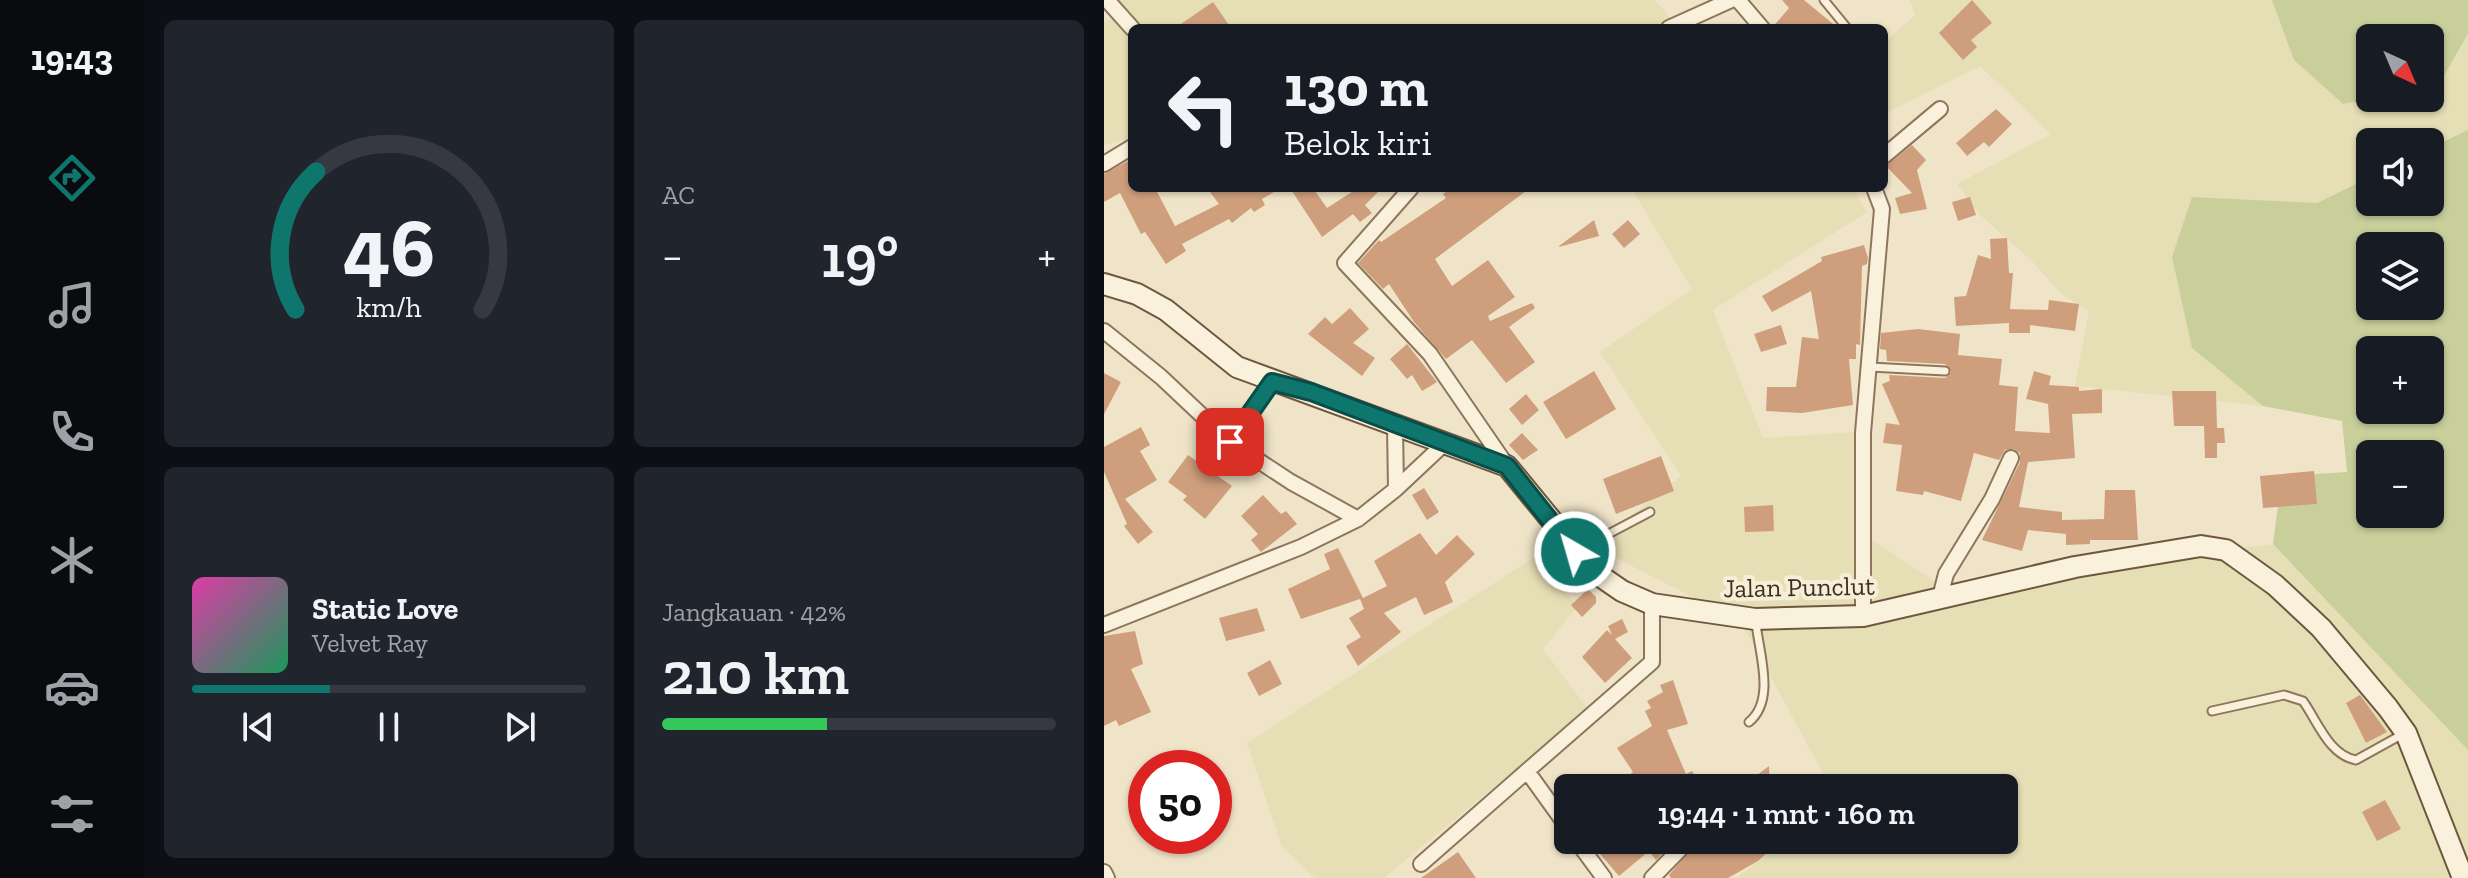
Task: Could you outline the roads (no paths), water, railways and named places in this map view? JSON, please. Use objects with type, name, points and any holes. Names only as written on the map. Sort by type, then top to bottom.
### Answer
[{"type":"main road","points":[[1104,284],[1137,294],[1166,310],[1237,367],[1507,466]]},
{"type":"main road","name":"Jalan Punclut","points":[[1507,466],[1575,552],[1622,591],[1652,604],[1755,619],[1863,616],[2091,565],[2201,546],[2226,550],[2275,585],[2321,628],[2406,733],[2463,878]]},
{"type":"street","points":[[1107,0],[1128,24]]},
{"type":"street","points":[[1678,24],[1731,0]]},
{"type":"street","points":[[1738,0],[1759,24]]},
{"type":"street","points":[[1888,153],[1940,109]]},
{"type":"street","points":[[1104,164],[1128,149]]},
{"type":"street","points":[[1402,192],[1345,263],[1430,354],[1507,466]]},
{"type":"street","points":[[1863,616],[1863,433],[1882,209],[1876,192]]},
{"type":"street","points":[[1104,331],[1161,377],[1230,442],[1291,482],[1358,519]]},
{"type":"street","points":[[1230,442],[1272,382]]},
{"type":"street","points":[[1395,426],[1396,489]]},
{"type":"street","points":[[1104,625],[1301,547],[1358,519],[1396,489],[1445,443]]},
{"type":"street","points":[[1939,601],[1946,574],[1992,499],[2011,458]]},
{"type":"street","points":[[1421,864],[1652,662],[1652,604]]},
{"type":"street","points":[[1527,771],[1554,809]]},
{"type":"street","points":[[1586,854],[1604,878]]},
{"type":"street","points":[[1652,878],[1675,854]]},
{"type":"street","points":[[1104,872],[1107,878]]},
{"type":"lane","points":[[1824,0],[1844,24]]},
{"type":"lane","points":[[1870,367],[1945,371]]},
{"type":"lane","points":[[1575,552],[1650,512]]},
{"type":"lane","points":[[1749,722],[1759,714],[1765,699],[1755,619]]},
{"type":"lane","points":[[2212,711],[2284,695],[2303,701],[2332,746],[2344,758],[2356,760],[2406,733]]}]
